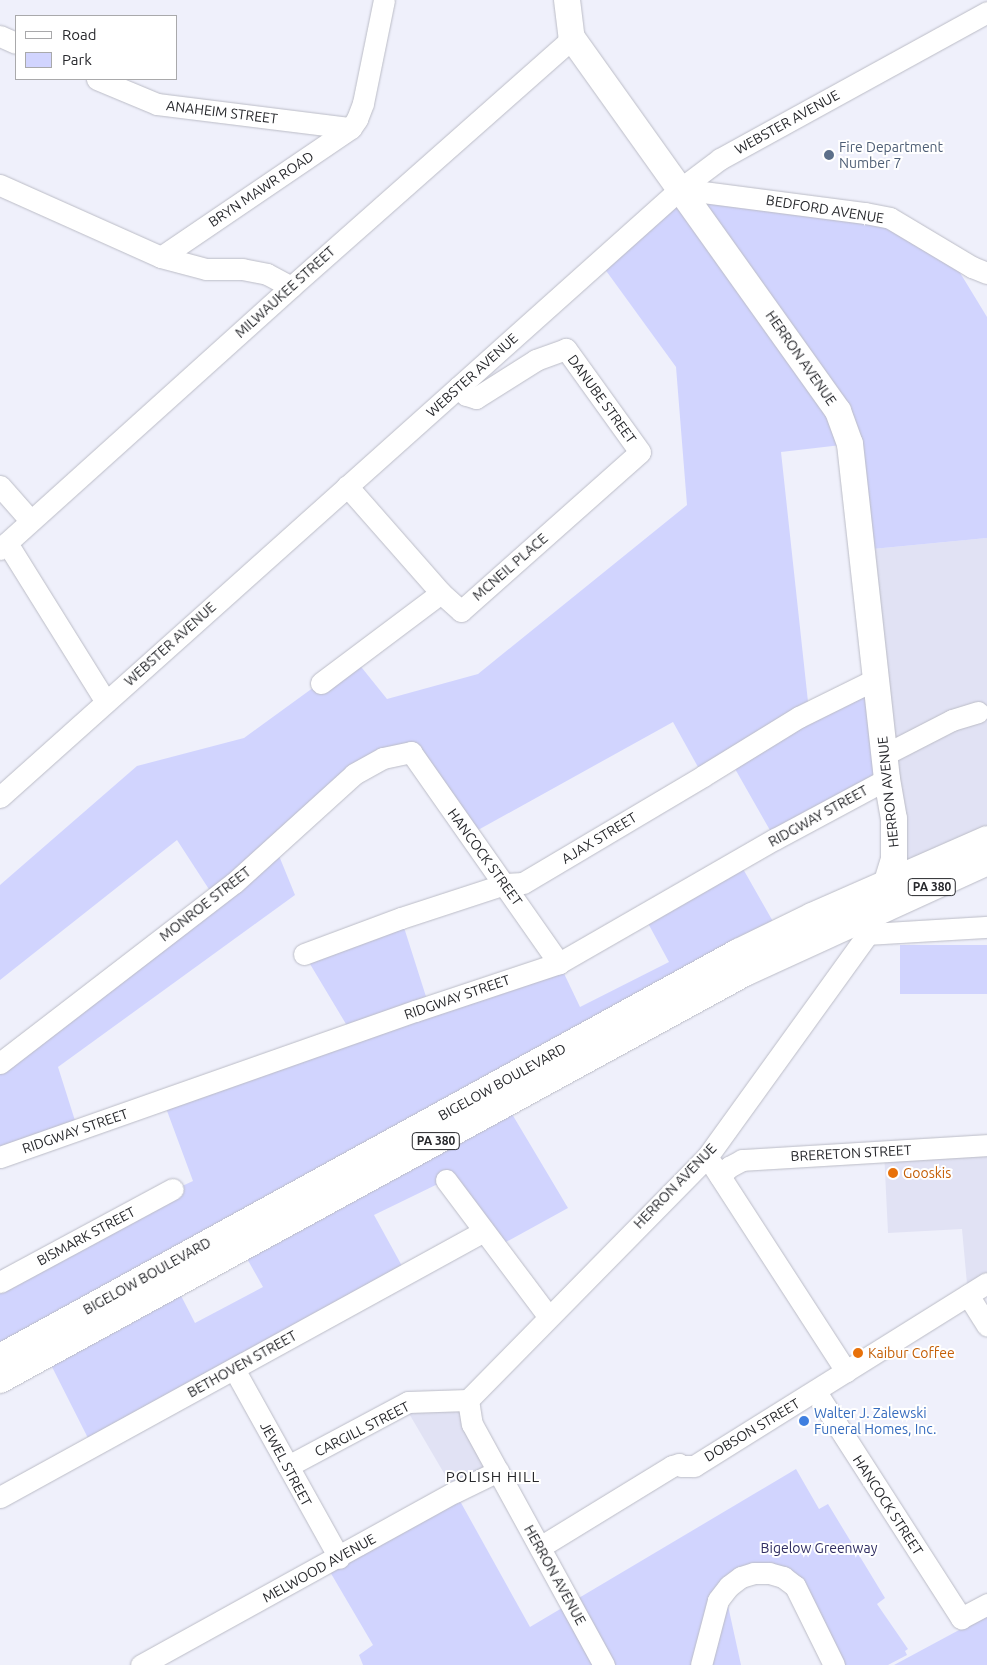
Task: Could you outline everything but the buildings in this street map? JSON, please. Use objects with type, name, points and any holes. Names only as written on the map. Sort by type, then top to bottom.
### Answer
[{"type":"main road","name":"HERRON AVENUE","points":[[568,0],[572,38],[838,411],[850,444],[886,767],[894,819],[895,852],[888,883],[872,923]]},
{"type":"main road","points":[[894,819],[901,832],[917,848],[935,855],[951,856]]},
{"type":"main road","name":"BIGELOW BOULEVARD","points":[[0,1357],[738,952],[812,916],[987,839]]},
{"type":"main road","name":"BIGELOW BOULEVARD","points":[[0,1380],[745,973],[872,923],[987,862]]},
{"type":"street","points":[[354,123],[384,0]]},
{"type":"street","name":"WEBSTER AVENUE","points":[[0,797],[680,189],[720,159],[987,12]]},
{"type":"street","points":[[0,36],[15,43]]},
{"type":"street","name":"MILWAUKEE STREET","points":[[3,546],[572,38]]},
{"type":"street","name":"ANAHEIM STREET","points":[[99,80],[157,104],[354,123]]},
{"type":"street","name":"BRYN MAWR ROAD","points":[[161,256],[354,123]]},
{"type":"street","points":[[0,185],[161,256],[206,269],[242,269],[267,274],[291,287]]},
{"type":"street","name":"BEDFORD AVENUE","points":[[680,189],[865,212],[890,218],[972,267],[987,273]]},
{"type":"street","name":"DANUBE STREET","points":[[459,387],[466,395],[476,398],[536,360],[566,349],[640,452]]},
{"type":"street","name":"MCNEIL PLACE","points":[[347,486],[441,593],[460,611],[640,452]]},
{"type":"street","points":[[0,486],[30,520]]},
{"type":"street","points":[[3,546],[106,702]]},
{"type":"street","points":[[321,683],[441,593]]},
{"type":"street","name":"AJAX STREET","points":[[304,954],[401,918],[505,884],[523,883],[798,717],[876,679]]},
{"type":"street","name":"RIDGWAY STREET","points":[[0,1157],[415,1011],[559,963],[768,844],[886,767],[952,720],[978,712]]},
{"type":"street","name":"HANCOCK STREET","points":[[411,752],[559,963]]},
{"type":"street","name":"MONROE STREET","points":[[0,1063],[234,883],[354,774],[383,758],[411,752]]},
{"type":"street","points":[[872,923],[987,926]]},
{"type":"street","name":"HERRON AVENUE","points":[[604,1665],[472,1424],[468,1400],[548,1316],[707,1156],[872,923]]},
{"type":"street","name":"BRERETON STREET","points":[[720,1176],[729,1167],[742,1160],[987,1145]]},
{"type":"street","points":[[707,1156],[846,1371]]},
{"type":"street","points":[[446,1180],[548,1316]]},
{"type":"street","name":"BISMARK STREET","points":[[0,1282],[173,1189]]},
{"type":"street","name":"BETHOVEN STREET","points":[[0,1496],[484,1231]]},
{"type":"street","name":"DOBSON STREET","points":[[540,1547],[672,1466],[679,1464],[690,1467],[816,1392],[846,1371],[987,1283]]},
{"type":"street","points":[[968,1296],[987,1326]]},
{"type":"street","name":"JEWEL STREET","points":[[234,1369],[339,1558]]},
{"type":"street","name":"HANCOCK STREET","points":[[816,1392],[961,1618],[987,1604]]},
{"type":"street","name":"CARGILL STREET","points":[[288,1466],[408,1402],[468,1400]]},
{"type":"street","name":"MELWOOD AVENUE","points":[[141,1665],[339,1558],[455,1492],[498,1471]]},
{"type":"street","points":[[701,1665],[718,1600],[741,1577],[754,1573],[769,1573],[783,1577],[794,1586],[834,1665]]},
{"type":"shaded area","points":[[987,538],[987,839],[888,883],[862,550]]},
{"type":"shaded area","points":[[987,1145],[987,1283],[968,1295],[962,1229],[888,1233],[884,1151]]},
{"type":"shaded area","points":[[468,1400],[498,1471],[455,1492],[404,1405]]},
{"type":"green space","points":[[680,189],[865,213],[948,253],[987,317],[987,538],[862,550],[850,444],[781,452],[809,711],[876,679],[887,779],[775,839],[730,760],[703,776],[673,722],[469,835],[411,752],[383,758],[275,846],[295,895],[58,1067],[78,1130],[0,1157],[0,1059],[214,897],[177,840],[0,980],[0,885],[137,766],[244,738],[354,658],[387,699],[478,674],[687,505],[676,367],[599,261]]},
{"type":"green space","points":[[738,860],[779,932],[0,1357],[0,1270],[193,1181],[163,1100],[352,1034],[304,954],[401,918],[429,1006],[559,963],[580,1007],[669,962],[643,914]]},
{"type":"green space","points":[[900,945],[987,945],[987,994],[900,994]]},
{"type":"green space","points":[[506,1104],[568,1208],[497,1247],[446,1180],[374,1215],[407,1275],[92,1446],[46,1355],[175,1284],[195,1323],[263,1287],[241,1248]]},
{"type":"green space","name":"Bigelow Greenway","points":[[796,1469],[819,1509],[828,1504],[885,1598],[877,1604],[908,1649],[905,1651],[907,1655],[888,1665],[834,1665],[803,1601],[769,1573],[725,1592],[741,1665],[363,1665],[359,1655],[373,1645],[326,1565],[455,1492],[530,1627]]},
{"type":"green space","points":[[987,1615],[987,1665],[894,1665]]},
{"type":"place","name":"Fire Department Number 7","points":[[829,155]]},
{"type":"place","name":"Gooskis","points":[[893,1173]]},
{"type":"place","name":"Kaibur Coffee","points":[[858,1353]]},
{"type":"place","name":"Walter J. Zalewski Funeral Homes, Inc.","points":[[804,1421]]},
{"type":"district","name":"POLISH HILL","points":[[493,1477]]}]
